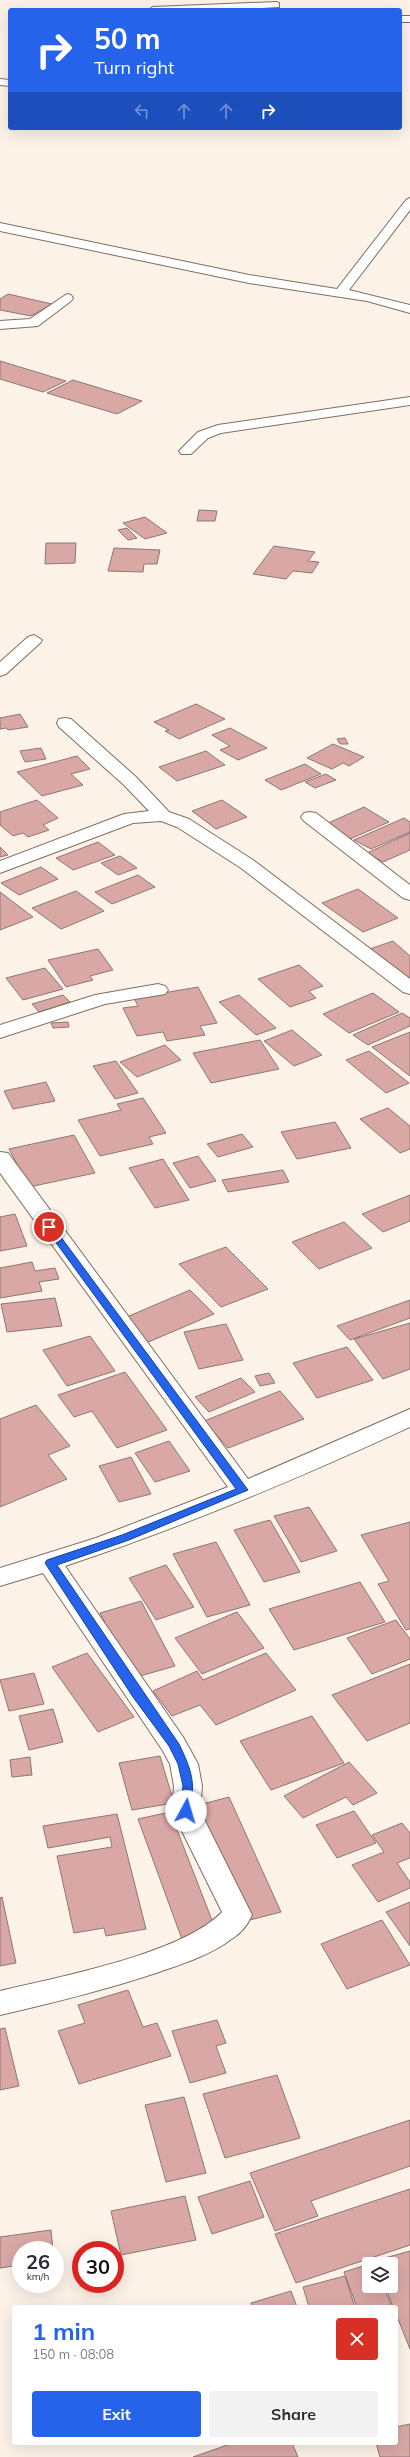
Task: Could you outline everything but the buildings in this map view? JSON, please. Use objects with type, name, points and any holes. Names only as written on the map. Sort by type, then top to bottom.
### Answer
[{"type":"street","points":[[202,8],[276,5]]},
{"type":"street","points":[[341,292],[410,202]]},
{"type":"street","points":[[0,227],[249,279],[341,292],[410,309]]},
{"type":"street","points":[[0,325],[33,323],[67,298]]},
{"type":"street","points":[[186,452],[203,435],[218,429],[410,401]]},
{"type":"street","points":[[0,671],[34,640]]},
{"type":"street","points":[[65,723],[130,781],[163,816]]},
{"type":"street","points":[[0,867],[130,818],[163,816],[183,823],[247,864],[410,988]]},
{"type":"street","points":[[310,817],[410,894]]},
{"type":"street","points":[[0,1032],[102,999],[158,990]]},
{"type":"street","points":[[0,1158],[243,1490]]},
{"type":"street","points":[[0,1577],[50,1563],[126,1538],[311,1463],[410,1416]]},
{"type":"street","points":[[0,2003],[110,1976],[183,1950],[225,1931],[233,1924],[238,1915],[186,1811],[188,1786],[184,1764],[173,1744],[137,1694],[50,1563]]},
{"type":"route","points":[[49,1227],[243,1490],[126,1538],[50,1563],[100,1640],[173,1744],[184,1764],[188,1786],[186,1811]]}]
